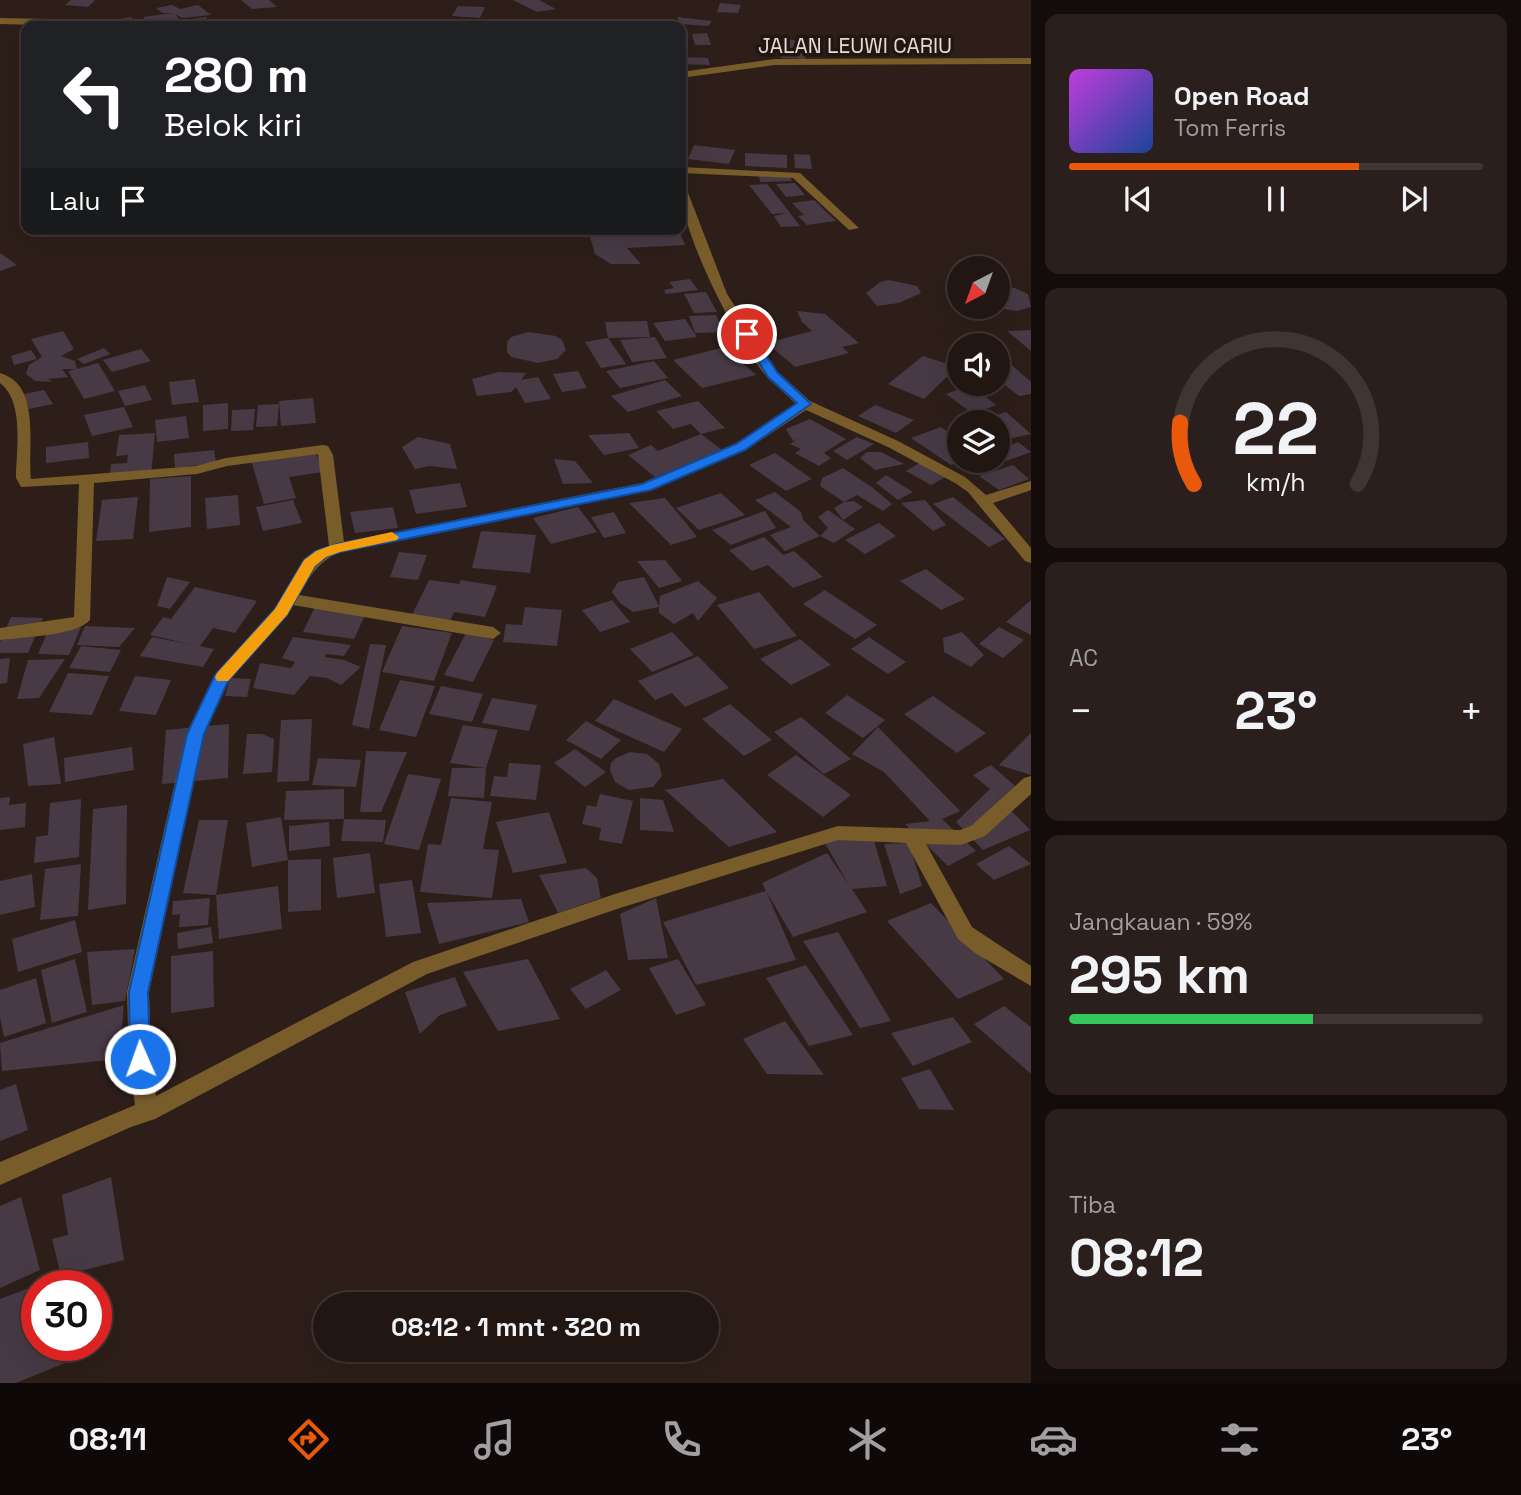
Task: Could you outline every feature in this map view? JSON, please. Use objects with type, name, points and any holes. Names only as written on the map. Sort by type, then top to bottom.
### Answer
[{"type":"street","points":[[0,21],[21,21]]},
{"type":"street","name":"JALAN LEUWI CARIU","points":[[686,74],[775,62],[1031,61]]},
{"type":"street","points":[[686,170],[796,175],[853,228]]},
{"type":"street","points":[[686,204],[721,294],[772,374],[805,404],[937,466],[973,489],[1031,558]]},
{"type":"street","points":[[0,377],[11,382],[21,402],[23,478],[26,484],[197,470],[226,462],[323,449],[326,455],[337,548]]},
{"type":"street","points":[[147,1112],[140,1059],[138,992],[195,734],[221,679],[281,612],[310,563],[321,554],[337,548],[646,487],[740,447],[805,404]]},
{"type":"street","points":[[0,634],[70,625],[82,620],[88,480]]},
{"type":"street","points":[[983,501],[1031,485]]},
{"type":"street","points":[[289,599],[493,633]]},
{"type":"street","points":[[0,1174],[127,1118],[147,1112],[420,968],[615,902],[838,833],[961,838],[978,831],[1031,783]]},
{"type":"street","points":[[912,836],[965,933],[982,947],[1031,977]]},
{"type":"building","points":[[71,0],[95,0],[88,7],[65,5]]},
{"type":"building","points":[[241,0],[269,0],[277,7],[252,9]]},
{"type":"building","points":[[513,0],[539,0],[556,9],[537,12]]},
{"type":"building","points":[[720,3],[741,5],[738,13],[717,12]]},
{"type":"building","points":[[172,5],[180,9],[198,5],[211,15],[182,18],[175,14],[179,19],[146,21],[143,17],[173,13],[162,13],[156,8]]},
{"type":"building","points":[[458,6],[485,7],[480,18],[452,16]]},
{"type":"building","points":[[131,17],[135,21],[109,21]]},
{"type":"building","points":[[206,17],[208,21],[185,21]]},
{"type":"building","points":[[677,17],[712,21],[708,26],[686,24],[686,21],[679,21]]},
{"type":"building","points":[[707,33],[711,45],[695,45],[692,34]]},
{"type":"building","points":[[779,38],[825,45],[821,52],[774,46]]},
{"type":"building","points":[[780,52],[804,53],[806,59],[781,58]]},
{"type":"building","points":[[686,57],[708,58],[710,65],[686,64]]},
{"type":"building","points":[[694,145],[735,150],[729,164],[688,159]]},
{"type":"building","points":[[745,153],[787,155],[787,168],[745,166]]},
{"type":"building","points":[[794,154],[810,155],[812,169],[795,168]]},
{"type":"building","points":[[759,174],[788,174],[792,181],[760,182]]},
{"type":"building","points":[[795,183],[805,195],[786,197],[776,184]]},
{"type":"building","points":[[767,184],[800,226],[781,227],[774,216],[787,213],[772,214],[749,185]]},
{"type":"building","points":[[814,200],[836,221],[807,225],[798,216],[804,215],[792,203]]},
{"type":"building","points":[[589,235],[681,235],[685,245],[627,248],[641,264],[611,264],[595,254]]},
{"type":"building","points":[[0,253],[17,265],[0,271]]},
{"type":"building","points":[[690,279],[698,290],[666,294],[664,290],[674,288],[669,282]]},
{"type":"building","points":[[889,280],[917,286],[921,293],[899,303],[877,306],[866,293],[880,282]]},
{"type":"building","points":[[1010,288],[1028,294],[1031,307],[1010,310]]},
{"type":"building","points":[[706,292],[717,312],[694,313],[684,294]]},
{"type":"building","points":[[797,311],[825,314],[859,343],[842,347],[849,353],[795,367],[767,343],[812,331],[802,322]]},
{"type":"building","points":[[716,315],[724,332],[695,333],[689,316]]},
{"type":"building","points":[[685,319],[697,337],[665,341],[653,323]]},
{"type":"building","points":[[647,321],[650,337],[608,338],[605,322]]},
{"type":"building","points":[[1031,330],[1031,351],[1010,333],[1007,331]]},
{"type":"building","points":[[63,331],[74,349],[61,356],[75,361],[77,369],[98,363],[115,391],[84,399],[68,371],[76,369],[62,369],[68,377],[48,379],[52,382],[35,381],[26,374],[29,365],[42,357],[31,339]]},
{"type":"building","points":[[528,332],[556,336],[562,340],[566,350],[557,359],[538,363],[511,357],[507,352],[507,342],[511,337]]},
{"type":"building","points":[[655,337],[667,358],[632,362],[620,340]]},
{"type":"building","points":[[608,338],[626,364],[601,368],[585,342]]},
{"type":"building","points":[[725,347],[756,375],[702,388],[673,360]]},
{"type":"building","points":[[104,348],[110,354],[84,364],[77,359]]},
{"type":"building","points":[[141,349],[151,361],[112,372],[103,360]]},
{"type":"building","points":[[31,350],[37,359],[14,365],[11,356]]},
{"type":"building","points":[[923,356],[947,364],[947,377],[924,399],[888,384]]},
{"type":"building","points":[[654,361],[668,378],[620,388],[606,371]]},
{"type":"building","points":[[1010,363],[1031,382],[1031,394],[1019,396],[1010,389]]},
{"type":"building","points":[[578,371],[587,388],[562,392],[553,374]]},
{"type":"building","points":[[499,372],[526,373],[521,380],[538,377],[551,399],[525,403],[516,387],[511,392],[477,396],[472,379]]},
{"type":"building","points":[[195,379],[199,402],[172,405],[169,382]]},
{"type":"building","points":[[665,380],[682,396],[628,412],[611,396]]},
{"type":"building","points":[[145,385],[152,400],[125,406],[118,391]]},
{"type":"building","points":[[44,390],[53,404],[29,409],[24,394]]},
{"type":"building","points":[[949,396],[985,396],[996,405],[983,410],[968,410]]},
{"type":"building","points":[[313,398],[316,423],[281,426],[279,401]]},
{"type":"building","points":[[698,401],[725,428],[701,434],[691,424],[673,429],[656,411]]},
{"type":"building","points":[[228,403],[228,429],[203,431],[203,405]]},
{"type":"building","points":[[279,404],[277,426],[256,427],[258,405]]},
{"type":"building","points":[[875,405],[914,420],[896,433],[858,416]]},
{"type":"building","points":[[124,407],[133,427],[92,436],[84,415]]},
{"type":"building","points":[[255,409],[253,430],[231,431],[232,410]]},
{"type":"building","points":[[186,416],[189,438],[157,442],[155,420]]},
{"type":"building","points":[[1010,416],[1031,434],[1010,438]]},
{"type":"building","points":[[810,419],[846,439],[824,453],[831,458],[819,466],[795,453],[801,449],[790,444],[799,438],[793,441],[786,429]]},
{"type":"building","points":[[941,427],[947,431],[947,462],[911,438]]},
{"type":"building","points":[[155,433],[151,474],[110,477],[111,464],[127,463],[128,455],[116,456],[119,435]]},
{"type":"building","points":[[629,433],[639,448],[604,455],[588,435]]},
{"type":"building","points":[[701,434],[722,450],[655,477],[628,455],[651,445],[658,451]]},
{"type":"building","points":[[418,437],[450,444],[457,469],[429,466],[415,469],[402,447]]},
{"type":"building","points":[[857,437],[874,444],[847,460],[833,451]]},
{"type":"building","points":[[88,442],[89,458],[46,463],[46,447]]},
{"type":"building","points":[[1018,442],[1031,452],[1010,460],[1010,446]]},
{"type":"building","points":[[214,450],[216,463],[175,468],[174,454]]},
{"type":"building","points":[[867,452],[881,452],[904,464],[875,470],[860,458]]},
{"type":"building","points":[[316,453],[323,472],[289,477],[296,498],[264,504],[252,463]]},
{"type":"building","points":[[775,453],[812,479],[786,491],[749,465]]},
{"type":"building","points":[[554,459],[575,461],[593,483],[563,484]]},
{"type":"building","points":[[921,462],[946,477],[931,485],[906,471]]},
{"type":"building","points":[[1013,465],[1029,479],[999,490],[979,476],[1010,473],[1010,466]]},
{"type":"building","points":[[843,468],[892,504],[883,511],[857,495],[844,502],[820,486],[822,478]]},
{"type":"building","points":[[886,475],[913,492],[898,500],[876,483]]},
{"type":"building","points":[[191,476],[191,527],[149,532],[150,479]]},
{"type":"building","points":[[460,483],[467,507],[416,514],[409,490]]},
{"type":"building","points":[[775,492],[801,512],[803,520],[820,536],[785,551],[770,535],[791,527],[755,500]]},
{"type":"building","points":[[721,493],[745,515],[699,530],[676,508]]},
{"type":"building","points":[[238,495],[240,525],[207,529],[205,498]]},
{"type":"building","points":[[138,497],[133,539],[96,541],[102,500]]},
{"type":"building","points":[[953,497],[1005,539],[989,547],[933,504]]},
{"type":"building","points":[[665,498],[697,537],[671,545],[629,503]]},
{"type":"building","points":[[293,500],[302,523],[263,531],[256,507]]},
{"type":"building","points":[[925,500],[946,525],[933,531],[901,503]]},
{"type":"building","points":[[854,501],[863,507],[843,520],[834,508],[844,502]]},
{"type":"building","points":[[393,507],[398,528],[355,533],[350,512]]},
{"type":"building","points":[[578,507],[597,532],[551,544],[533,518]]},
{"type":"building","points":[[828,510],[855,529],[834,543],[820,536],[828,528],[818,517]]},
{"type":"building","points":[[765,511],[776,528],[731,545],[712,530]]},
{"type":"building","points":[[614,512],[626,533],[604,538],[591,517]]},
{"type":"building","points":[[879,523],[896,536],[865,554],[845,540]]},
{"type":"building","points":[[481,531],[536,535],[530,573],[472,568]]},
{"type":"building","points":[[764,537],[783,555],[794,551],[823,577],[793,588],[768,565],[752,571],[729,550]]},
{"type":"building","points":[[399,552],[427,555],[418,580],[390,577]]},
{"type":"building","points":[[665,560],[682,581],[659,588],[637,561]]},
{"type":"building","points":[[926,569],[965,599],[941,610],[900,581]]},
{"type":"building","points":[[167,577],[190,582],[170,609],[157,606]]},
{"type":"building","points":[[644,577],[659,606],[660,596],[698,581],[717,598],[698,621],[693,613],[674,624],[659,613],[659,607],[633,612],[620,603],[612,592],[618,582]]},
{"type":"building","points":[[429,580],[459,584],[461,580],[497,586],[485,617],[454,612],[449,624],[411,617]]},
{"type":"building","points":[[195,587],[257,601],[235,633],[213,628],[200,646],[214,649],[203,667],[140,656],[152,637],[193,645],[150,635],[163,617],[171,619]]},
{"type":"building","points":[[825,590],[877,625],[855,639],[803,604]]},
{"type":"building","points":[[759,592],[797,636],[754,649],[717,605]]},
{"type":"building","points":[[612,600],[630,622],[600,632],[582,610]]},
{"type":"building","points":[[1031,600],[1031,635],[1006,622]]},
{"type":"building","points":[[315,607],[365,615],[354,639],[303,632]]},
{"type":"building","points":[[525,607],[562,610],[557,646],[503,642],[506,624],[522,625]]},
{"type":"building","points":[[11,617],[43,618],[28,653],[0,653],[0,642]]},
{"type":"building","points":[[85,626],[135,628],[119,647],[77,645]]},
{"type":"building","points":[[402,626],[452,633],[434,681],[382,672]]},
{"type":"building","points":[[81,627],[69,655],[38,654],[47,633]]},
{"type":"building","points":[[999,627],[1024,640],[1003,658],[979,644]]},
{"type":"building","points":[[672,632],[694,655],[652,672],[630,649]]},
{"type":"building","points":[[962,632],[984,655],[971,667],[944,652],[943,638]]},
{"type":"building","points":[[466,633],[494,640],[473,682],[444,675]]},
{"type":"building","points":[[293,637],[351,645],[344,656],[326,654],[325,657],[344,660],[361,667],[341,685],[327,678],[310,676],[294,695],[253,688],[260,663],[291,668],[295,662],[282,658]]},
{"type":"building","points":[[869,637],[906,662],[888,674],[851,649]]},
{"type":"building","points":[[800,639],[831,665],[791,685],[760,659]]},
{"type":"building","points":[[370,644],[386,645],[369,729],[352,725]]},
{"type":"building","points":[[81,646],[121,650],[110,672],[69,668]]},
{"type":"building","points":[[698,656],[729,688],[685,707],[672,693],[655,700],[638,681]]},
{"type":"building","points":[[10,658],[7,683],[0,684],[0,659]]},
{"type":"building","points":[[65,659],[39,698],[17,699],[28,660]]},
{"type":"building","points":[[68,673],[109,676],[92,715],[49,712]]},
{"type":"building","points":[[135,676],[171,680],[156,715],[119,711]]},
{"type":"building","points":[[230,678],[251,679],[247,697],[225,696]]},
{"type":"building","points":[[400,680],[435,686],[416,737],[379,730]]},
{"type":"building","points":[[441,686],[483,694],[472,722],[429,714]]},
{"type":"building","points":[[847,695],[885,720],[863,738],[825,713]]},
{"type":"building","points":[[933,696],[986,733],[957,753],[904,714]]},
{"type":"building","points":[[492,698],[537,705],[529,731],[482,723]]},
{"type":"building","points":[[614,699],[682,729],[664,752],[595,721]]},
{"type":"building","points":[[730,704],[772,740],[744,756],[702,719]]},
{"type":"building","points":[[801,717],[851,759],[824,774],[774,732]]},
{"type":"building","points":[[312,719],[309,781],[277,782],[281,720]]},
{"type":"building","points":[[586,721],[621,740],[601,759],[566,740]]},
{"type":"building","points":[[229,724],[228,778],[162,784],[166,730]]},
{"type":"building","points":[[463,725],[498,730],[486,768],[450,763]]},
{"type":"building","points":[[878,727],[960,811],[942,819],[976,851],[948,866],[905,824],[930,821],[884,772],[852,754]]},
{"type":"building","points":[[1031,733],[1031,775],[999,765]]},
{"type":"building","points":[[247,734],[262,734],[274,739],[272,772],[243,774]]},
{"type":"building","points":[[54,737],[61,784],[28,786],[23,744]]},
{"type":"building","points":[[132,747],[134,770],[65,782],[64,758]]},
{"type":"building","points":[[575,749],[606,772],[585,787],[554,763]]},
{"type":"building","points":[[366,751],[407,752],[381,812],[360,812]]},
{"type":"building","points":[[630,752],[647,754],[659,764],[662,776],[653,787],[629,790],[615,782],[610,770],[611,763]]},
{"type":"building","points":[[796,755],[851,795],[823,817],[767,775]]},
{"type":"building","points":[[318,758],[361,760],[356,787],[312,785]]},
{"type":"building","points":[[509,763],[541,765],[536,800],[490,796],[494,776],[507,777]]},
{"type":"building","points":[[991,765],[1022,792],[1003,801],[997,796],[1030,830],[983,850],[956,822],[990,789],[973,775]]},
{"type":"building","points":[[452,768],[486,768],[484,798],[448,796]]},
{"type":"building","points":[[408,774],[441,779],[419,850],[384,844]]},
{"type":"building","points":[[723,779],[777,832],[729,847],[665,790]]},
{"type":"building","points":[[344,789],[344,819],[284,820],[286,791]]},
{"type":"building","points":[[600,794],[633,801],[622,844],[599,840],[601,828],[582,824],[587,805],[596,807]]},
{"type":"building","points":[[10,797],[9,805],[26,803],[25,827],[0,830],[0,798]]},
{"type":"building","points":[[451,798],[492,802],[483,849],[499,850],[492,898],[420,892],[428,844],[441,845]]},
{"type":"building","points":[[640,798],[663,800],[674,832],[640,830]]},
{"type":"building","points":[[81,799],[79,857],[34,863],[36,837],[48,835],[50,803]]},
{"type":"building","points":[[127,805],[126,904],[88,910],[93,809]]},
{"type":"building","points":[[549,812],[567,863],[513,873],[496,822]]},
{"type":"building","points":[[281,817],[288,860],[252,867],[246,823]]},
{"type":"building","points":[[344,819],[386,820],[383,842],[341,841]]},
{"type":"building","points":[[199,820],[228,820],[216,895],[183,893]]},
{"type":"building","points":[[329,822],[330,846],[289,851],[289,826]]},
{"type":"building","points":[[872,833],[887,886],[852,889],[867,912],[793,937],[762,883],[827,853],[849,885],[822,838]]},
{"type":"building","points":[[909,843],[922,886],[900,894],[884,844]]},
{"type":"building","points":[[1009,846],[1031,864],[994,880],[976,864]]},
{"type":"building","points":[[370,853],[375,893],[337,898],[333,858]]},
{"type":"building","points":[[321,859],[321,910],[288,912],[288,860]]},
{"type":"building","points":[[81,864],[78,916],[40,920],[45,869]]},
{"type":"building","points":[[586,868],[597,878],[601,898],[558,913],[539,875]]},
{"type":"building","points":[[32,874],[35,907],[0,915],[0,881]]},
{"type":"building","points":[[412,880],[421,933],[386,937],[379,884]]},
{"type":"building","points":[[278,886],[282,929],[219,939],[216,895]]},
{"type":"building","points":[[766,891],[796,960],[696,985],[663,922]]},
{"type":"building","points":[[210,898],[208,925],[179,927],[180,914],[172,915],[173,901]]},
{"type":"building","points":[[656,898],[668,958],[628,960],[620,914]]},
{"type":"building","points":[[521,899],[529,922],[439,944],[427,903]]},
{"type":"building","points":[[931,903],[1004,979],[958,999],[887,921]]},
{"type":"building","points":[[75,920],[82,952],[18,972],[12,939]]},
{"type":"building","points":[[211,927],[213,943],[178,949],[177,933]]},
{"type":"building","points":[[838,932],[891,1021],[860,1028],[803,941]]},
{"type":"building","points":[[135,949],[125,1001],[92,1005],[87,952]]},
{"type":"building","points":[[213,951],[214,1007],[171,1013],[171,956]]},
{"type":"building","points":[[75,959],[87,1012],[52,1023],[41,970]]},
{"type":"building","points":[[528,959],[560,1019],[498,1031],[463,972]]},
{"type":"building","points":[[678,959],[706,1005],[676,1015],[649,968]]},
{"type":"building","points":[[806,965],[853,1035],[809,1046],[766,978]]},
{"type":"building","points":[[606,970],[621,990],[586,1009],[570,989]]},
{"type":"building","points":[[455,977],[467,1006],[440,1015],[420,1034],[405,992]]},
{"type":"building","points":[[36,978],[46,1023],[4,1037],[0,1017],[0,990]]},
{"type":"building","points":[[124,1005],[119,1059],[2,1071],[0,1043]]},
{"type":"building","points":[[1004,1006],[1031,1027],[1031,1074],[974,1024]]},
{"type":"building","points":[[953,1017],[972,1042],[913,1066],[891,1033]]},
{"type":"building","points":[[785,1021],[824,1075],[767,1074],[743,1039]]},
{"type":"building","points":[[930,1069],[954,1110],[919,1109],[901,1078]]},
{"type":"building","points":[[16,1084],[28,1130],[0,1141],[0,1090]]},
{"type":"building","points":[[111,1177],[124,1260],[85,1270],[60,1270],[52,1239],[68,1235],[62,1195]]},
{"type":"building","points":[[21,1197],[40,1270],[21,1270],[21,1279],[0,1288],[0,1206]]},
{"type":"building","points":[[21,1291],[21,1361],[70,1361],[16,1383],[0,1383],[0,1299]]},
{"type":"slow traffic","points":[[223,677],[281,612],[310,563],[321,554],[337,548],[392,537]]},
{"type":"route","points":[[140,1059],[138,992],[195,734],[221,679],[281,612],[310,563],[321,554],[337,548],[646,487],[740,447],[805,404],[772,374],[747,334]]}]
